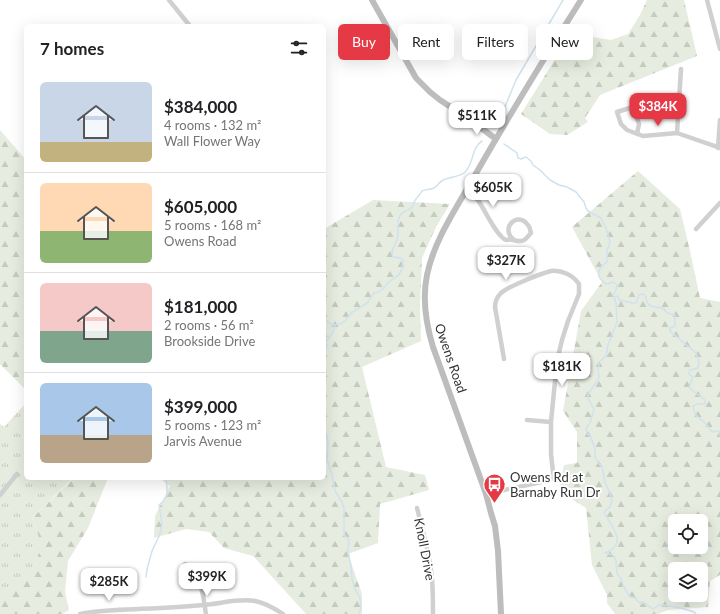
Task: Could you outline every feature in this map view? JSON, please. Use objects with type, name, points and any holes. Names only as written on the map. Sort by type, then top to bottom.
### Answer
[{"type":"street","points":[[169,0],[188,24]]},
{"type":"street","points":[[372,0],[416,78],[430,92],[496,139]]},
{"type":"street","name":"Owens Road","points":[[501,614],[498,551],[495,526],[486,494],[433,347],[427,324],[425,286],[434,251],[445,226],[581,0]]},
{"type":"street","points":[[707,0],[720,49]]},
{"type":"street","points":[[676,133],[681,70]]},
{"type":"street","points":[[637,134],[638,124],[633,107],[617,112],[621,124],[627,130],[637,134],[643,136],[676,133],[719,148],[720,120]]},
{"type":"street","points":[[466,191],[475,196],[495,228],[501,236],[507,240],[513,239],[522,241],[526,239],[531,233],[528,225],[521,220],[512,222],[509,225],[508,230],[513,239]]},
{"type":"street","points":[[696,229],[720,203]]},
{"type":"street","points":[[486,494],[546,481],[551,479],[553,475],[551,454],[551,422],[555,381],[566,327],[579,294],[579,284],[573,277],[557,271],[551,271],[513,286],[502,293],[496,300],[495,307],[504,359]]},
{"type":"street","points":[[527,420],[551,422]]},
{"type":"street","points":[[0,495],[17,474]]},
{"type":"street","name":"Knoll Drive","points":[[417,508],[427,544],[430,562],[433,614]]},
{"type":"street","points":[[185,564],[193,571],[199,580],[206,614]]},
{"type":"street","points":[[80,614],[111,610],[140,611],[242,600],[255,601],[270,606],[283,614]]},
{"type":"green space","points":[[647,0],[684,0],[697,56],[600,95],[585,118],[588,122],[567,135],[550,134],[521,114],[555,60],[593,60],[593,37],[611,40],[628,34],[640,15]]},
{"type":"green space","points":[[0,130],[24,158],[24,388],[0,364]]},
{"type":"green space","points":[[638,171],[680,209],[700,298],[720,302],[720,575],[710,581],[708,607],[668,610],[658,614],[615,614],[607,603],[607,595],[592,565],[586,508],[559,491],[564,465],[577,463],[577,432],[563,411],[581,311],[602,282],[572,227]]},
{"type":"green space","points":[[373,200],[450,204],[436,227],[422,258],[420,305],[421,341],[362,367],[386,467],[425,475],[429,490],[380,504],[378,543],[348,554],[362,594],[362,614],[306,614],[253,556],[224,548],[209,532],[186,529],[154,538],[155,516],[170,486],[162,480],[326,480],[326,228]]},
{"type":"green space","points":[[24,405],[24,480],[71,480],[32,518],[39,537],[39,560],[1,596],[0,424],[4,427]]},
{"type":"green space","points":[[72,480],[107,480],[88,528],[68,561],[65,592],[69,610],[62,614],[0,614],[0,596],[39,560],[39,537],[32,518]]},
{"type":"waterway","points":[[497,126],[516,80],[563,0]]},
{"type":"waterway","points":[[491,125],[501,116]]},
{"type":"waterway","points":[[326,321],[332,325],[340,324],[345,321],[351,313],[367,303],[374,293],[381,290],[399,275],[403,261],[401,258],[393,257],[392,253],[398,237],[399,217],[412,207],[422,191],[434,188],[443,180],[464,173],[469,166],[478,144],[482,141]]},
{"type":"waterway","points":[[504,144],[517,153],[518,158],[521,159],[526,157],[550,180],[576,192],[584,202],[588,211],[601,218],[606,228],[610,242],[607,251],[607,262],[599,270],[599,276],[606,284],[614,282],[617,285],[613,295],[616,303],[617,322],[608,345],[606,356],[599,362],[598,380],[588,394],[588,398],[594,409],[590,423],[586,428],[595,449],[595,457],[602,467],[605,482],[612,502],[609,508],[604,512],[617,537],[617,541],[614,548],[605,553],[613,555],[616,560],[617,573],[630,597],[636,598],[640,603],[646,603],[653,609],[659,605],[668,606],[685,609],[696,614]]},
{"type":"waterway","points":[[614,297],[618,296],[619,300],[636,303],[639,295],[643,294],[646,297],[648,304],[664,309],[667,313],[675,315],[675,326],[670,328],[670,331],[696,353],[699,360],[698,368],[690,370],[689,374],[693,377],[689,387],[705,400],[705,404],[693,406],[695,413],[712,432],[720,431],[720,435]]},
{"type":"waterway","points":[[326,341],[333,332],[335,325]]},
{"type":"waterway","points":[[326,341],[326,348]]},
{"type":"waterway","points":[[326,432],[328,441],[327,460],[332,474],[335,491],[344,508],[344,532],[345,536],[349,540],[348,550],[352,579],[360,598],[361,607],[359,614]]},
{"type":"waterway","points":[[146,577],[152,551],[160,534],[162,524],[159,505],[166,496],[166,480]]},
{"type":"place","name":"Owens Rd at Barnaby Run Dr","points":[[495,504]]}]
